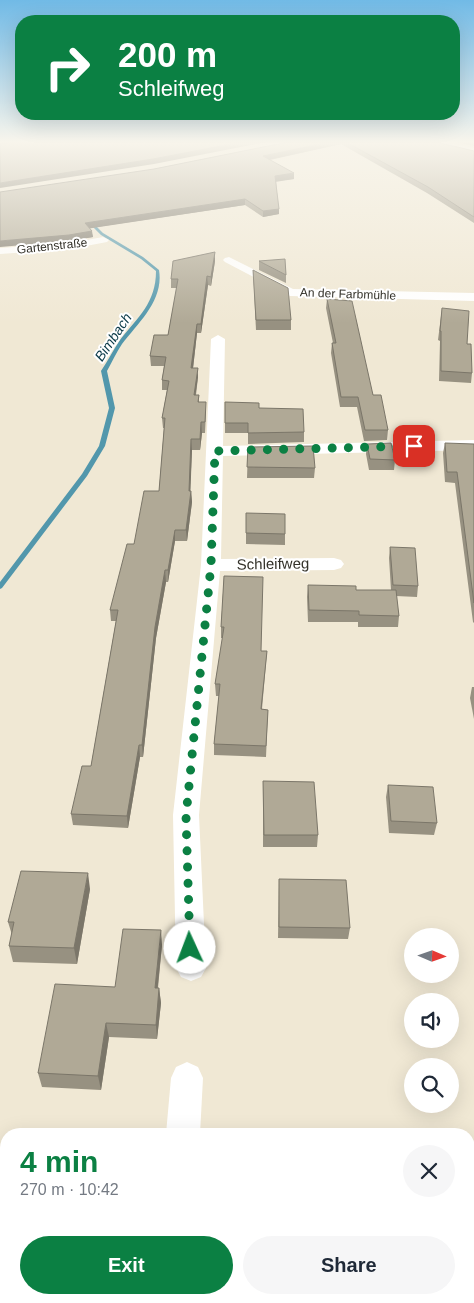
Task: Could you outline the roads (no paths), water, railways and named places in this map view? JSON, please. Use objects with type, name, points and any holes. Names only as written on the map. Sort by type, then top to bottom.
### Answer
[{"type":"street","name":"Gartenstraße","points":[[0,251],[70,246],[103,240]]},
{"type":"street","name":"An der Farbmühle","points":[[229,260],[290,292],[322,295],[474,297]]},
{"type":"street","points":[[191,968],[186,816],[211,565],[218,339]]},
{"type":"street","points":[[215,451],[474,445]]},
{"type":"street","name":"Schleifweg","points":[[211,565],[334,564]]},
{"type":"street","points":[[183,1128],[187,1078]]},
{"type":"waterway","name":"Bimbach","points":[[0,587],[85,475],[102,446],[112,408],[104,371],[115,351],[144,314],[155,294],[158,283],[158,271],[142,258],[102,234],[90,222]]}]
